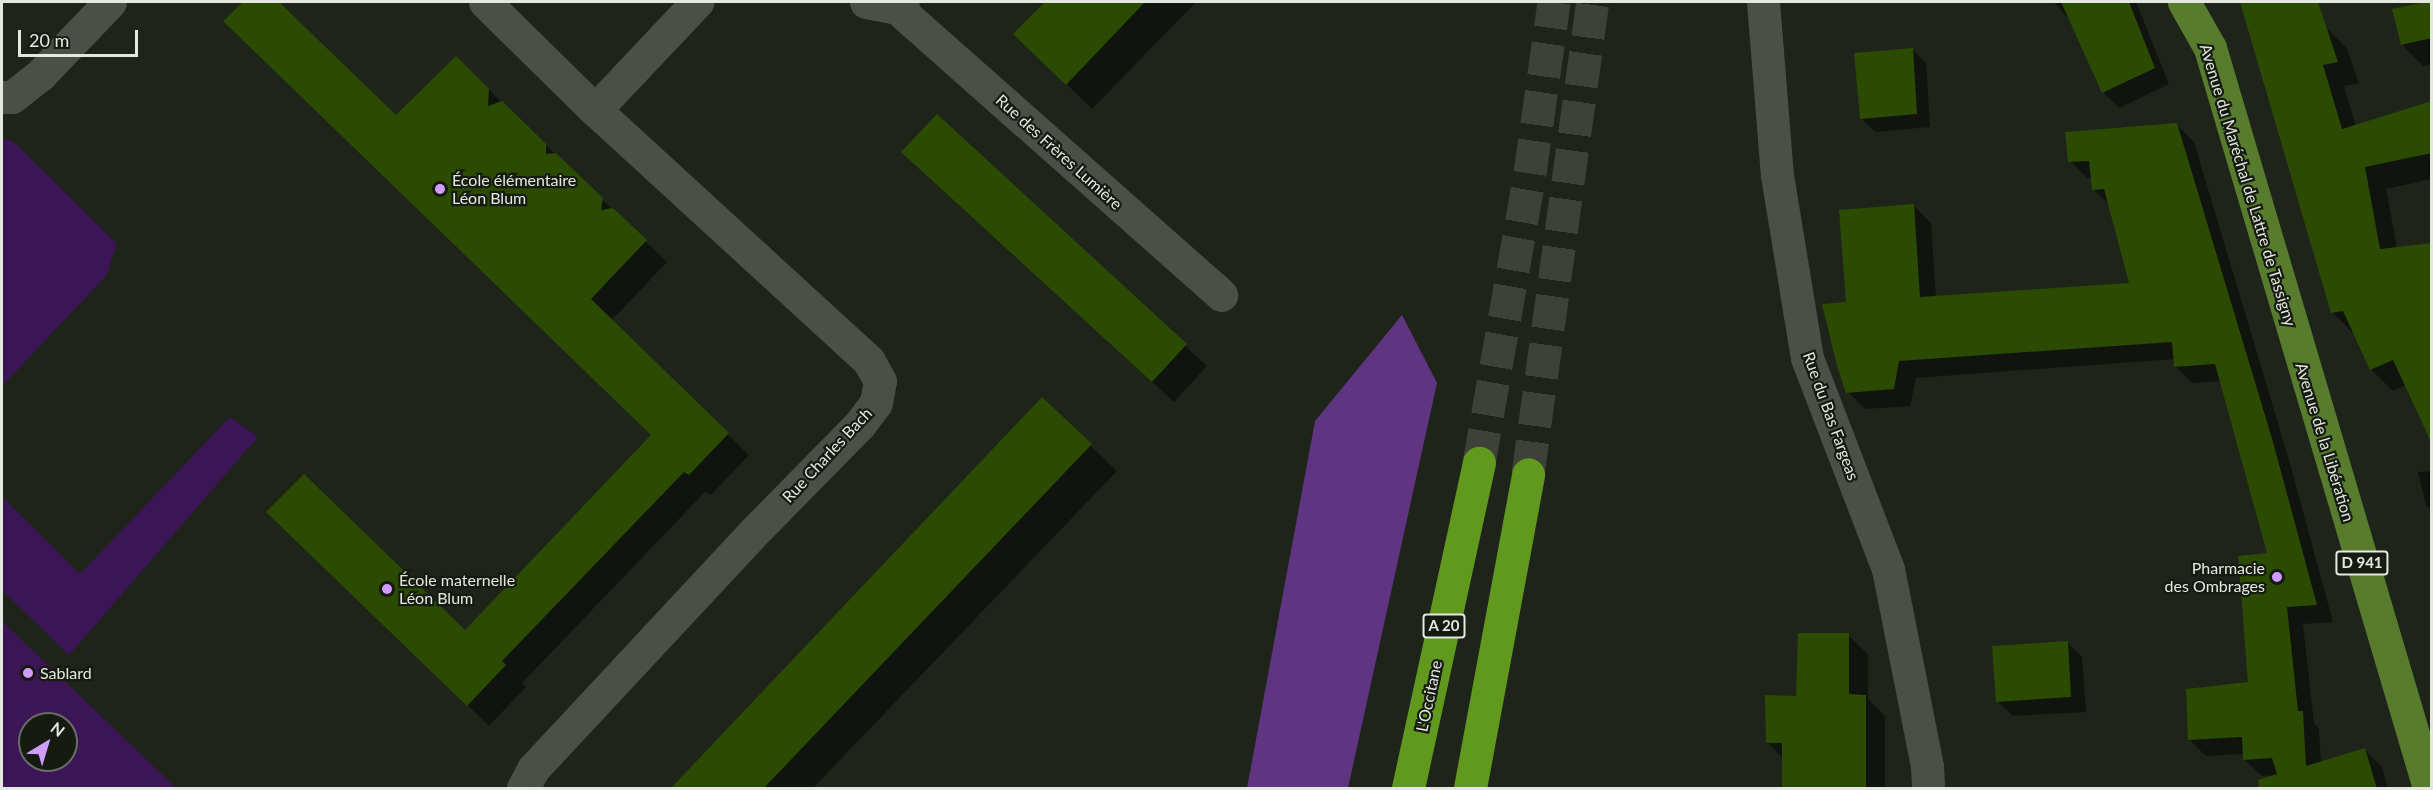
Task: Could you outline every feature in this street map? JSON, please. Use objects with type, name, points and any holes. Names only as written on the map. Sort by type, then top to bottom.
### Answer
[{"type":"highway","name":"L'Occitane","points":[[1408,789],[1479,463]]},
{"type":"highway","points":[[1470,789],[1528,474]]},
{"type":"main road","name":"Avenue du Maréchal de Lattre de Tassigny","points":[[2184,2],[2210,48],[2294,337]]},
{"type":"main road","name":"Avenue de la Libération","points":[[2294,337],[2429,789]]},
{"type":"street","points":[[2,97],[12,97],[40,75],[110,2]]},
{"type":"street","name":"Rue Charles Bach","points":[[485,2],[595,110],[869,361],[880,381],[876,403],[860,424],[756,530],[541,761],[523,789]]},
{"type":"street","points":[[595,110],[697,2]]},
{"type":"street","name":"Rue du Bas Fargeas","points":[[1763,2],[1777,175],[1807,358],[1888,569],[1927,766],[1928,789]]},
{"type":"street","name":"Rue des Frères Lumière","points":[[889,4],[1221,295]]},
{"type":"shaded area","points":[[2,138],[14,142],[117,244],[106,276],[2,386]]},
{"type":"shaded area","points":[[1402,315],[1437,383],[1348,788],[1247,788],[1315,421]]},
{"type":"shaded area","points":[[230,417],[258,437],[69,655],[2,590],[2,497],[80,574]]},
{"type":"shaded area","name":"Sablard","points":[[2,621],[176,788],[2,788]]},
{"type":"building","points":[[243,2],[279,2],[396,115],[456,56],[489,89],[488,106],[502,101],[546,144],[546,154],[556,153],[603,198],[601,210],[613,208],[647,240],[591,299],[729,433],[689,475],[684,472],[502,661],[506,665],[467,706],[266,512],[304,474],[465,630],[651,435],[223,21]]},
{"type":"building","points":[[1045,2],[1145,2],[1066,85],[1013,34]]},
{"type":"building","points":[[2061,2],[2129,2],[2155,68],[2102,93]]},
{"type":"building","points":[[2240,2],[2318,2],[2338,62],[2323,65],[2342,129],[2432,101],[2432,153],[2365,167],[2380,249],[2432,243],[2432,444],[2393,360],[2370,370],[2343,311],[2331,313]]},
{"type":"building","points":[[2432,2],[2432,38],[2401,45],[2392,9]]},
{"type":"building","points":[[1913,48],[1917,114],[1860,119],[1854,53]]},
{"type":"building","points":[[937,114],[1187,344],[1152,382],[901,152]]},
{"type":"building","points":[[2177,123],[2273,442],[2317,605],[2287,607],[2298,711],[2303,711],[2306,766],[2365,748],[2377,789],[2259,789],[2258,780],[2277,774],[2272,758],[2243,760],[2242,737],[2188,740],[2186,689],[2248,682],[2238,556],[2267,553],[2215,364],[2174,367],[2172,342],[1899,361],[1894,389],[1846,393],[1837,366],[1822,304],[1846,302],[1839,210],[1914,204],[1920,297],[2129,283],[2104,189],[2092,190],[2089,161],[2068,162],[2065,132]]},
{"type":"building","points":[[1042,397],[1092,444],[763,789],[670,789]]},
{"type":"building","points":[[1798,633],[1849,633],[1849,694],[1866,695],[1866,789],[1782,789],[1782,743],[1766,743],[1765,695],[1796,696]]},
{"type":"building","points":[[2068,641],[2071,697],[1996,702],[1992,646]]},
{"type":"tunnel","points":[[1479,463],[1530,173],[1554,2]]},
{"type":"tunnel","points":[[1528,474],[1593,2]]},
{"type":"place","name":"École élémentaire Léon Blum","points":[[440,189]]},
{"type":"place","name":"Pharmacie des Ombrages","points":[[2277,577]]},
{"type":"place","name":"École maternelle Léon Blum","points":[[387,589]]},
{"type":"place","name":"Sablard","points":[[28,673]]}]
